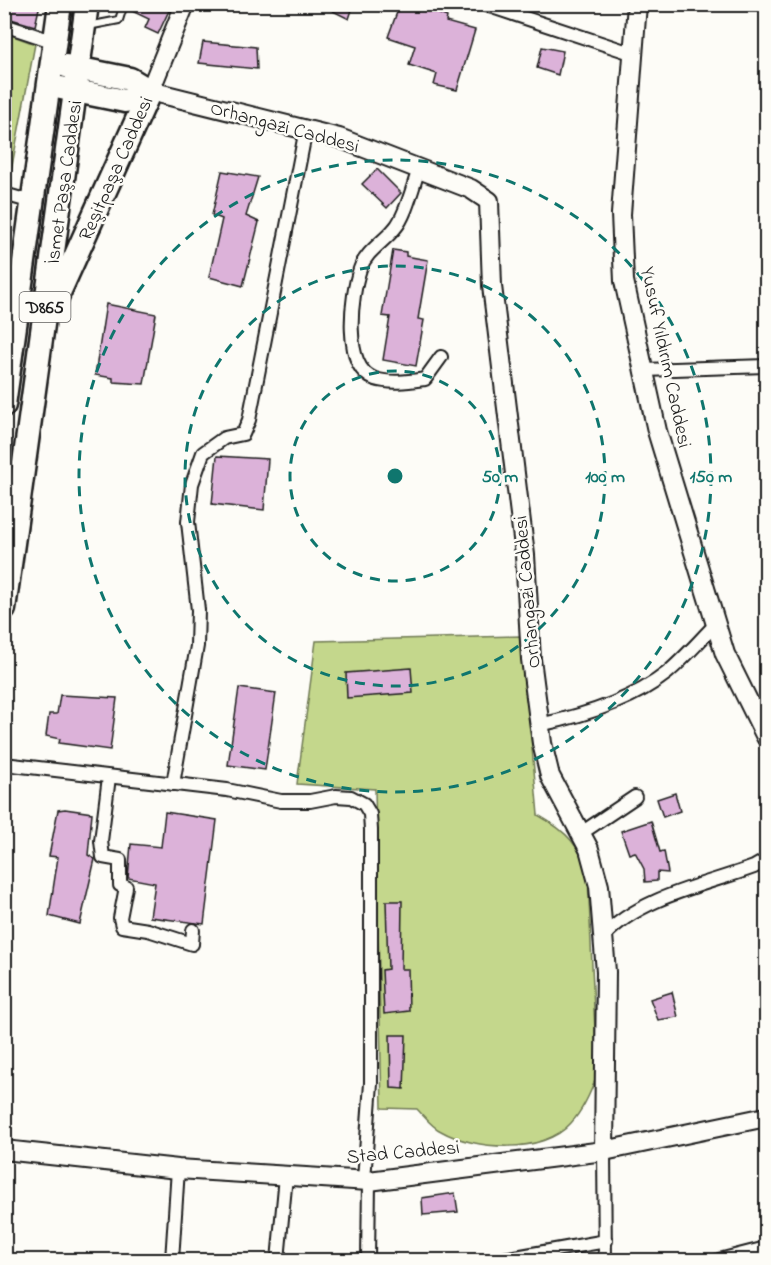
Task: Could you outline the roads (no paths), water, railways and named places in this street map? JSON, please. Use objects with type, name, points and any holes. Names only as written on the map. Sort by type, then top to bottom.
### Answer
[{"type":"highway","name":"İsmet Paşa Caddesi","points":[[4,405],[60,4]]},
{"type":"highway","name":"İsmet Paşa Caddesi","points":[[4,609],[87,4]]},
{"type":"highway","name":"Orhangazi Caddesi","points":[[52,63],[78,80],[125,101],[150,92]]},
{"type":"highway","name":"Reşitpaşa Caddesi","points":[[42,330],[150,92]]},
{"type":"street","name":"Reşitpaşa Caddesi","points":[[150,92],[185,4]]},
{"type":"street","points":[[483,4],[634,54]]},
{"type":"street","name":"Yusuf Yıldırım Caddesi","points":[[638,4],[621,214],[624,280],[657,431],[725,654],[766,737]]},
{"type":"street","points":[[4,25],[52,63]]},
{"type":"street","name":"Orhangazi Caddesi","points":[[150,92],[339,138],[471,189],[489,201],[492,286],[525,555],[531,659],[540,726],[550,776],[589,849],[598,886],[604,936],[604,1151]]},
{"type":"street","points":[[173,784],[197,646],[198,610],[188,522],[192,484],[203,453],[224,438],[243,434],[249,420],[306,129]]},
{"type":"street","points":[[419,169],[397,227],[372,250],[360,268],[352,330],[359,365],[374,379],[404,382],[425,379],[441,357]]},
{"type":"street","points":[[4,195],[32,202]]},
{"type":"street","points":[[644,370],[766,366]]},
{"type":"street","points":[[540,726],[572,718],[630,694],[666,673],[716,624]]},
{"type":"street","points":[[4,764],[227,790],[281,801],[310,801],[336,796],[351,797],[364,804],[370,814],[371,1083],[367,1180],[368,1260]]},
{"type":"street","points":[[109,777],[101,841],[103,857],[120,860],[120,885],[126,887],[120,918],[122,926],[148,930],[192,944],[193,930]]},
{"type":"street","points":[[580,834],[635,797]]},
{"type":"street","points":[[604,936],[616,922],[657,902],[754,867],[766,860]]},
{"type":"street","name":"Stad Caddesi","points":[[4,1150],[178,1169],[367,1180],[604,1151],[766,1117]]},
{"type":"street","points":[[604,1151],[605,1260]]},
{"type":"street","points":[[172,1260],[178,1169]]},
{"type":"street","points":[[278,1260],[286,1176]]},
{"type":"street","points":[[498,1260],[606,1242]]},
{"type":"street","points":[[719,1260],[766,1248]]},
{"type":"lane","points":[[84,27],[119,20],[124,4]]}]
